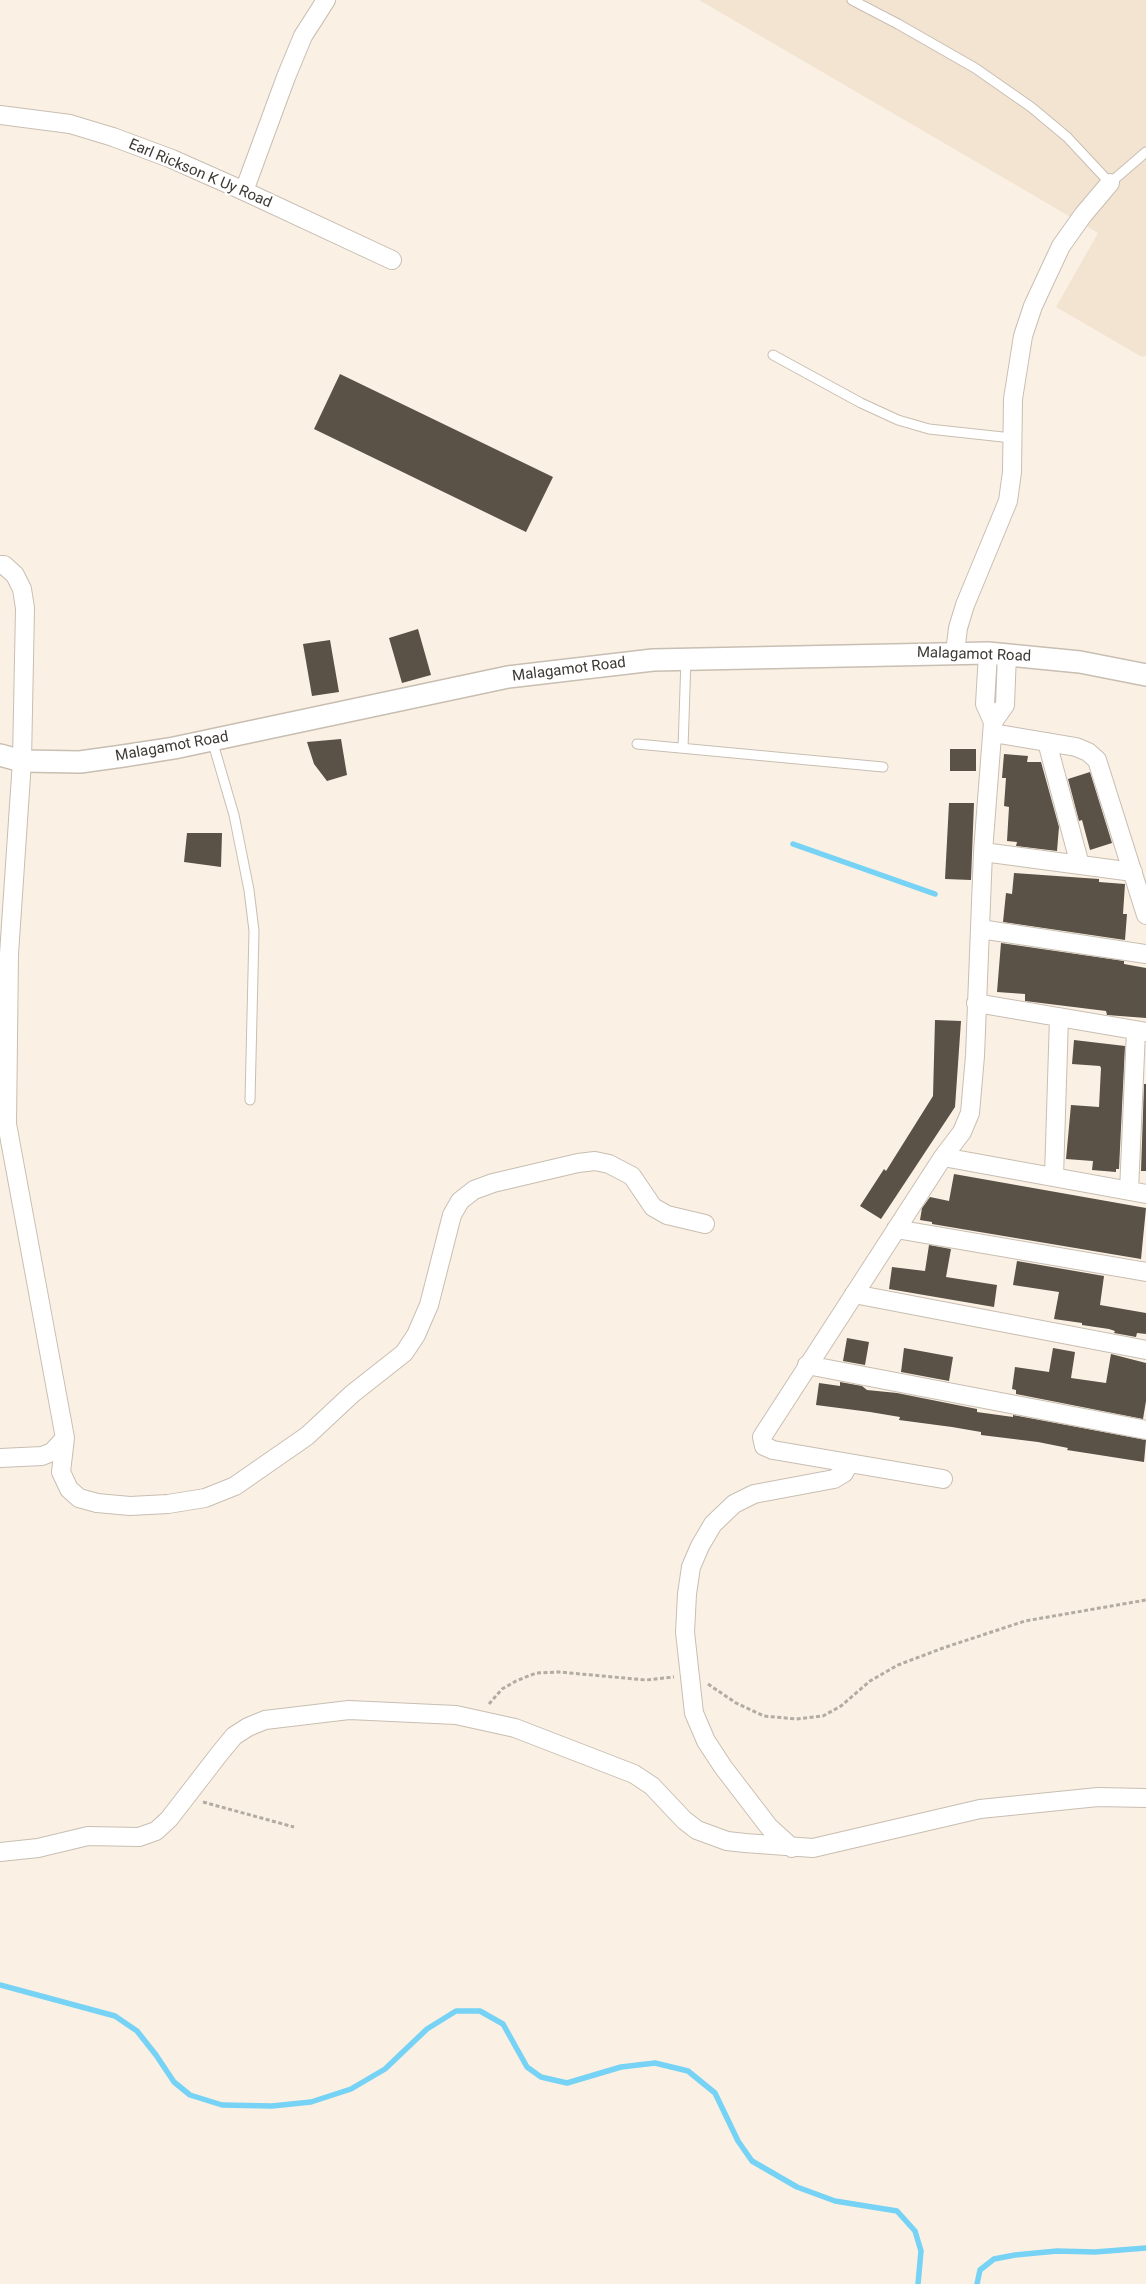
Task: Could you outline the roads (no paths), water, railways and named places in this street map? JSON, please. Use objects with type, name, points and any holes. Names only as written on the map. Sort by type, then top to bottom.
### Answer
[{"type":"street","points":[[244,191],[303,36],[326,0]]},
{"type":"street","name":"Earl Rickson K Uy Road","points":[[0,115],[70,124],[172,160],[244,191],[392,260]]},
{"type":"street","points":[[955,653],[958,628],[965,605],[1008,501],[1012,472],[1016,372],[1023,336],[1033,306],[1061,246],[1083,215],[1110,183]]},
{"type":"street","points":[[0,565],[4,565],[15,575],[22,589],[25,608],[22,761],[7,892],[4,953],[4,1124],[64,1438],[61,1472],[69,1489],[80,1498],[97,1503],[130,1506],[168,1504],[205,1498],[235,1486],[307,1436],[352,1394],[404,1353],[416,1335],[429,1305],[452,1215],[460,1201],[474,1190],[494,1183],[578,1163],[595,1162],[609,1164],[632,1176],[652,1207],[667,1215],[704,1224]]},
{"type":"street","points":[[943,1478],[773,1450],[764,1446],[763,1434],[943,1157],[962,1132],[970,1112],[975,1056],[984,852],[993,728],[985,704],[998,653]]},
{"type":"street","name":"Malagamot Road","points":[[0,755],[22,761],[80,762],[212,740],[508,677],[612,664],[686,658],[998,653],[1080,662],[1146,675]]},
{"type":"street","points":[[993,728],[1047,742],[1076,747],[1088,752],[1097,760],[1146,915]]},
{"type":"street","points":[[1047,742],[1080,865]]},
{"type":"street","points":[[984,852],[1133,872]]},
{"type":"street","points":[[980,929],[1146,954]]},
{"type":"street","points":[[943,1157],[1137,1192],[1141,1032],[976,1003]]},
{"type":"street","points":[[1054,1177],[1059,1017]]},
{"type":"street","points":[[896,1229],[1146,1272]]},
{"type":"street","points":[[854,1294],[1146,1350]]},
{"type":"street","points":[[807,1365],[1146,1430]]},
{"type":"street","points":[[0,1458],[42,1456],[52,1452],[64,1438]]},
{"type":"street","points":[[792,1848],[769,1827],[752,1806],[706,1741],[694,1713],[685,1632],[691,1567],[700,1546],[714,1524],[734,1504],[754,1494],[834,1479],[844,1473],[849,1463]]},
{"type":"street","points":[[0,1852],[38,1848],[88,1836],[139,1837],[156,1831],[169,1819],[234,1736],[248,1726],[265,1720],[349,1710],[412,1712],[482,1720],[515,1728],[634,1774],[652,1786],[684,1820],[712,1836],[744,1843],[792,1848],[832,1845],[980,1809],[1072,1799],[1146,1798]]},
{"type":"lane","points":[[852,0],[975,68],[1031,107],[1067,138],[1110,183],[1146,152]]},
{"type":"lane","points":[[773,356],[861,403],[898,420],[929,429],[1012,438]]},
{"type":"lane","points":[[683,748],[686,658]]},
{"type":"lane","points":[[212,740],[234,815],[249,890],[254,931],[250,1100]]},
{"type":"lane","points":[[637,744],[883,767]]},
{"type":"waterway","points":[[793,844],[935,894]]},
{"type":"waterway","points":[[0,1985],[115,2016],[137,2031],[174,2082],[190,2095],[222,2105],[272,2106],[311,2102],[351,2089],[385,2069],[427,2029],[456,2011],[480,2011],[503,2024],[527,2067],[541,2077],[567,2083],[621,2067],[655,2063],[688,2071],[715,2093],[738,2141],[752,2161],[797,2187],[835,2201],[897,2211],[915,2231],[921,2251],[918,2284]]},
{"type":"waterway","points":[[977,2284],[980,2270],[994,2259],[1057,2251],[1095,2252],[1146,2248]]}]
